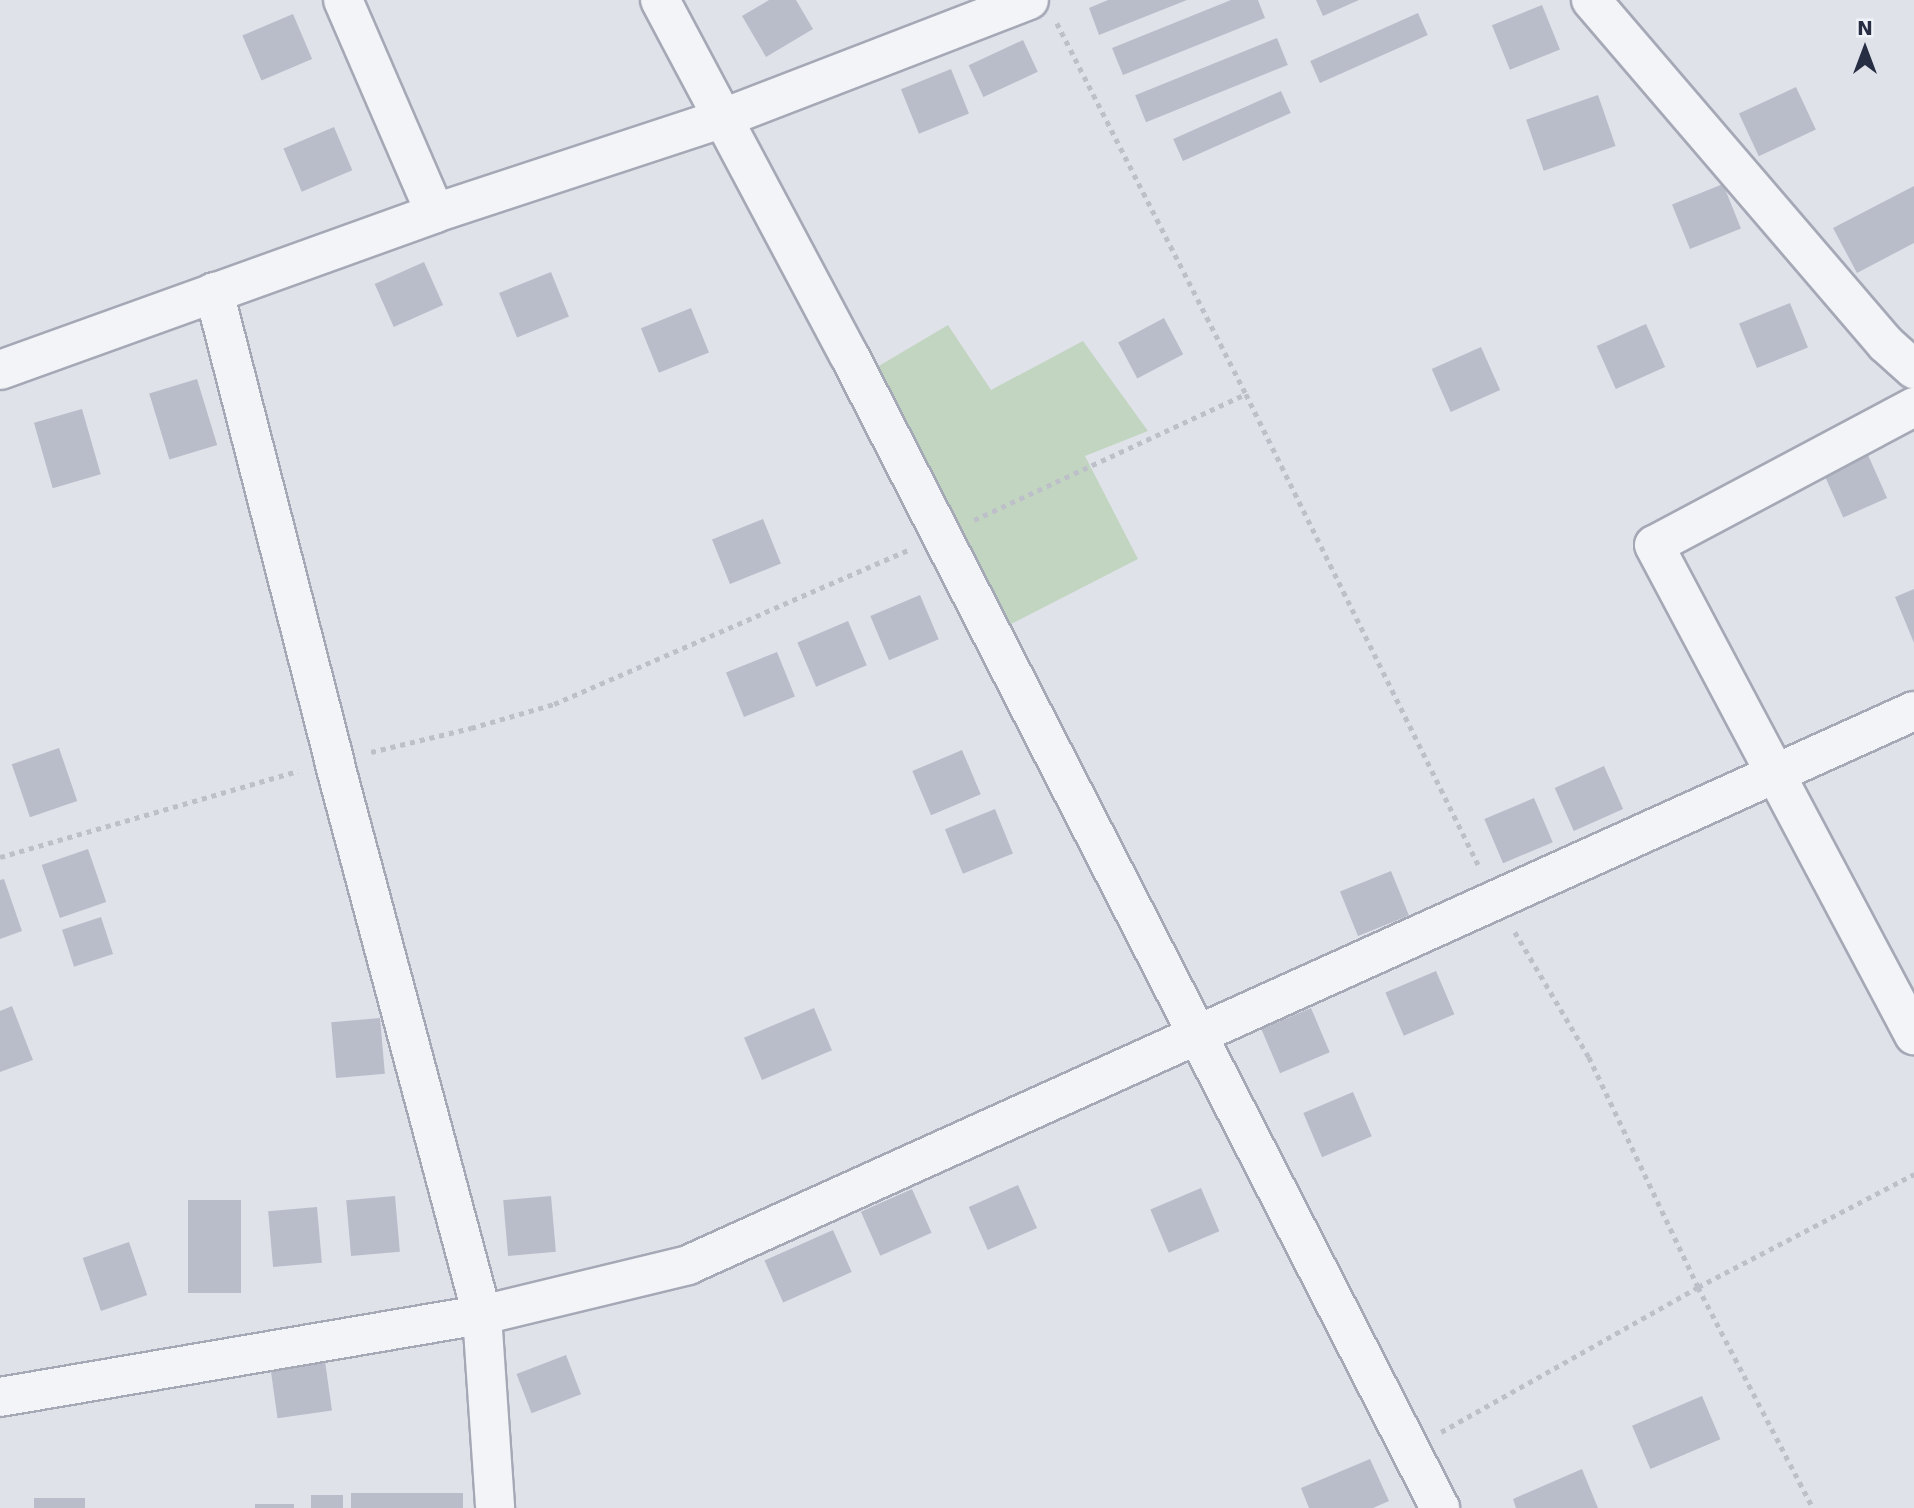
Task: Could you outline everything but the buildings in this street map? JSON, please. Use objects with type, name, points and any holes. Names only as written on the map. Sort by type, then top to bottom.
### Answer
[{"type":"street","points":[[342,0],[435,213]]},
{"type":"street","points":[[660,0],[941,535],[1440,1508]]},
{"type":"street","points":[[1591,0],[1886,344],[1914,369]]},
{"type":"street","points":[[0,370],[435,213],[721,119],[1041,6]]},
{"type":"street","points":[[214,292],[334,761],[482,1315],[495,1508]]},
{"type":"street","points":[[1914,407],[1654,545],[1914,1035]]},
{"type":"street","points":[[0,1397],[482,1315],[688,1265],[1914,711]]},
{"type":"path","points":[[1041,6],[1246,394],[1496,901],[1589,1057],[1699,1287],[1813,1508]]},
{"type":"path","points":[[0,857],[334,761],[471,728],[554,704],[941,535],[1246,394]]},
{"type":"path","points":[[1410,1449],[1699,1287],[1914,1174]]},
{"type":"green space","points":[[948,325],[991,390],[1083,341],[1148,431],[1085,456],[1138,559],[1011,624],[872,370]]}]
